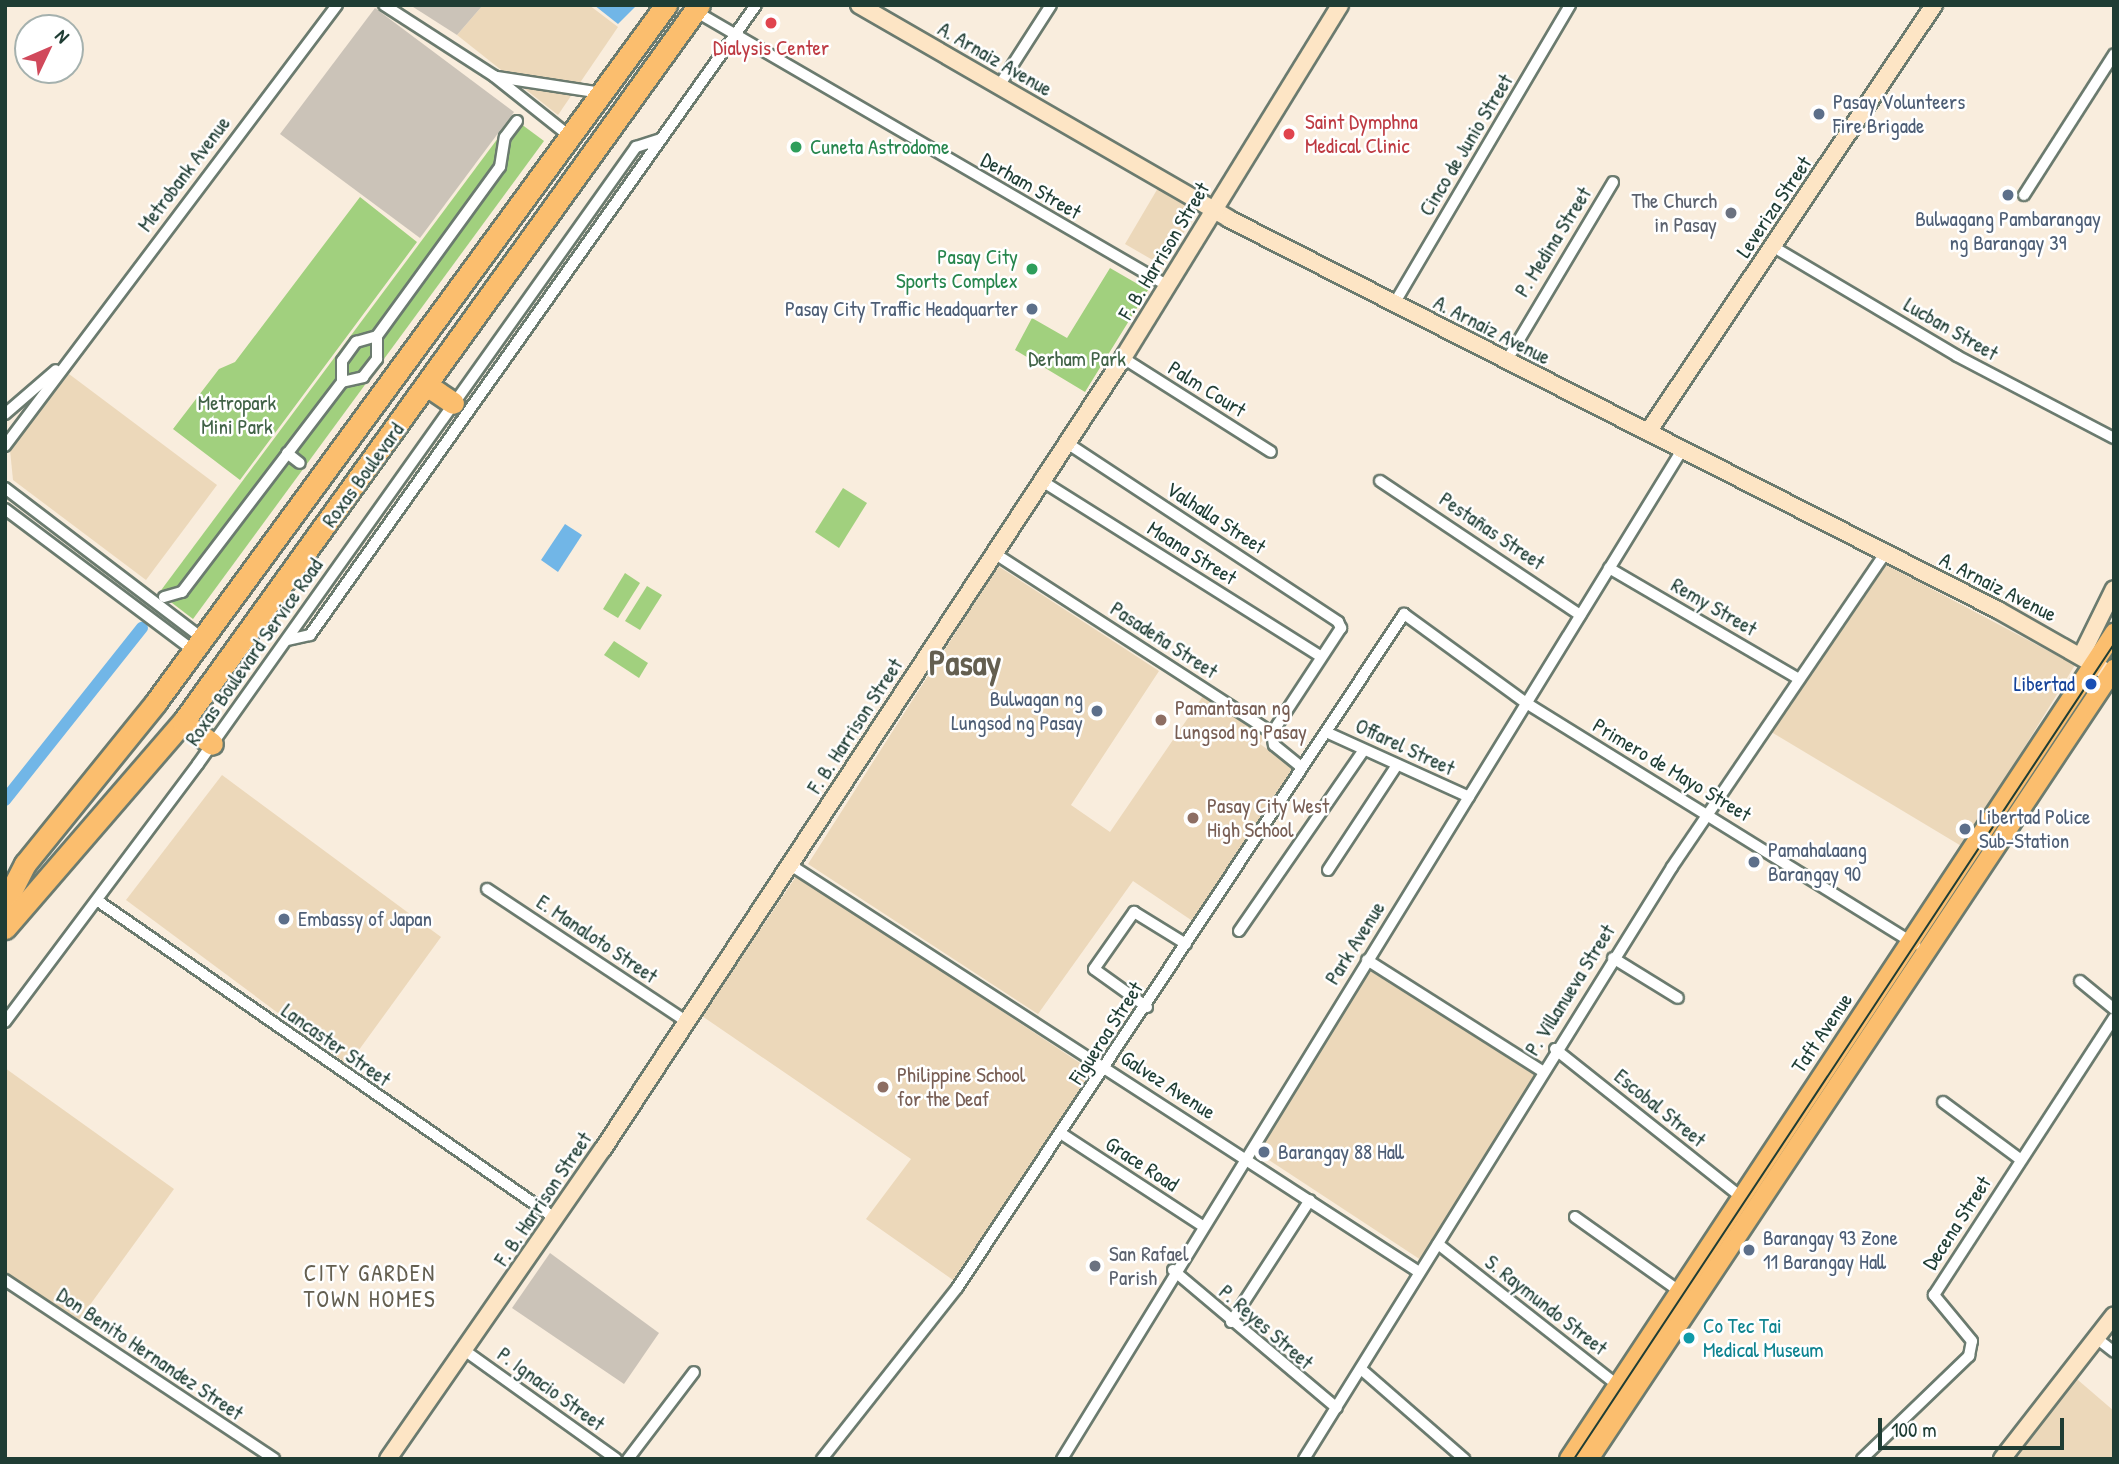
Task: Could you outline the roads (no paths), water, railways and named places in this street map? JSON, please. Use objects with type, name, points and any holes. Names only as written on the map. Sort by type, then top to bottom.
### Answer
[{"type":"highway","name":"Roxas Boulevard","points":[[5,903],[25,864],[198,645],[572,138],[666,5]]},
{"type":"highway","name":"Roxas Boulevard","points":[[5,928],[47,884],[183,722],[428,386],[697,8]]},
{"type":"highway","points":[[428,386],[453,403]]},
{"type":"highway","points":[[183,722],[212,744]]},
{"type":"highway","points":[[5,882],[25,864]]},
{"type":"highway","points":[[5,945],[47,884]]},
{"type":"main road","name":"A. Arnaiz Avenue","points":[[859,5],[1213,209],[1394,304],[1885,552],[2113,673]]},
{"type":"main road","name":"F. B. Harrison Street","points":[[388,1459],[555,1219],[1123,358],[1340,5]]},
{"type":"main road","name":"Leveriza Street","points":[[1648,432],[1934,5]]},
{"type":"main road","points":[[2088,659],[2114,589]]},
{"type":"main road","name":"Taft Avenue","points":[[1662,1333],[1679,1291],[1734,1225],[1821,1110],[2088,659],[2114,634]]},
{"type":"main road","name":"Taft Avenue","points":[[1589,1459],[1625,1390],[1734,1225],[1741,1197],[1805,1100],[2113,673]]},
{"type":"main road","points":[[1805,1100],[1821,1110]]},
{"type":"main road","points":[[2001,1459],[2114,1315]]},
{"type":"main road","name":"Taft Avenue","points":[[1569,1459],[1625,1390]]},
{"type":"street","name":"Metrobank Avenue","points":[[5,446],[61,366],[337,5]]},
{"type":"street","points":[[384,5],[494,76],[572,138]]},
{"type":"street","name":"Roxas Boulevard Service Road","points":[[5,1022],[98,901],[288,640],[636,147],[661,139],[756,5]]},
{"type":"street","points":[[999,86],[1051,5]]},
{"type":"street","name":"Cinco de Junio Street","points":[[1394,304],[1570,5]]},
{"type":"street","name":"Derham Street","points":[[697,8],[736,35],[1168,286]]},
{"type":"street","points":[[2024,195],[2114,54]]},
{"type":"street","points":[[494,76],[604,93]]},
{"type":"street","points":[[342,382],[363,377],[378,355],[377,337],[500,167],[505,137],[517,121]]},
{"type":"street","points":[[288,640],[310,635],[661,139]]},
{"type":"street","name":"P. Medina Street","points":[[1507,360],[1613,182]]},
{"type":"street","name":"Lucban Street","points":[[1772,246],[1957,356],[2114,438]]},
{"type":"street","points":[[164,597],[182,592],[342,382],[342,361],[356,342],[377,337]]},
{"type":"street","name":"Palm Court","points":[[1123,358],[1271,452]]},
{"type":"street","name":"Metrobank Avenue","points":[[5,414],[61,366]]},
{"type":"street","name":"Valhalla Street","points":[[1067,443],[1341,628],[1321,657]]},
{"type":"street","name":"Park Avenue","points":[[1062,1459],[1173,1270],[1682,450]]},
{"type":"street","points":[[286,453],[300,463]]},
{"type":"street","name":"Moana Street","points":[[1042,481],[1321,657]]},
{"type":"street","name":"Pestañas Street","points":[[1380,481],[1580,615]]},
{"type":"street","points":[[5,488],[141,592],[198,645]]},
{"type":"street","points":[[5,509],[132,604],[198,645]]},
{"type":"street","name":"P. Villanueva Street","points":[[1304,1459],[1613,958],[1706,813],[1885,552]]},
{"type":"street","name":"Pasadeña Street","points":[[994,553],[1272,733],[1273,745],[1302,768]]},
{"type":"street","name":"Remy Street","points":[[1609,568],[1799,679]]},
{"type":"street","points":[[132,604],[141,592]]},
{"type":"street","name":"Primero de Mayo Street","points":[[1404,614],[1526,704],[1918,946]]},
{"type":"street","name":"Figueroa Street","points":[[822,1459],[896,1370],[1062,1134],[1404,614]]},
{"type":"street","points":[[1272,733],[1321,657]]},
{"type":"street","name":"Offarel Street","points":[[1326,732],[1469,797]]},
{"type":"street","points":[[1239,931],[1364,750]]},
{"type":"street","points":[[1328,870],[1397,765]]},
{"type":"street","name":"Galvez Avenue","points":[[789,864],[1419,1272]]},
{"type":"street","name":"E. Manaloto Street","points":[[487,889],[687,1021]]},
{"type":"street","name":"Lancaster Street","points":[[98,901],[555,1219]]},
{"type":"street","points":[[1147,1007],[1094,969],[1134,912],[1186,944]]},
{"type":"street","points":[[1613,958],[1678,998]]},
{"type":"street","points":[[1367,960],[1542,1071]]},
{"type":"street","points":[[2080,981],[2114,1009]]},
{"type":"street","name":"Decena Street","points":[[1862,1459],[1969,1356],[1972,1341],[1934,1294],[2114,1018]]},
{"type":"street","name":"Escobal Street","points":[[1555,1049],[1741,1197]]},
{"type":"street","points":[[1943,1102],[2021,1160]]},
{"type":"street","name":"Grace Road","points":[[1062,1134],[1201,1225]]},
{"type":"street","points":[[1231,1322],[1310,1200]]},
{"type":"street","points":[[1575,1217],[1679,1291]]},
{"type":"street","name":"S. Raymundo Street","points":[[1438,1244],[1625,1390]]},
{"type":"street","name":"P. Reyes Street","points":[[1173,1270],[1231,1322],[1337,1408]]},
{"type":"street","name":"Don Benito Hernandez Street","points":[[5,1280],[274,1459]]},
{"type":"street","points":[[2095,1337],[2114,1352]]},
{"type":"street","name":"P. Ignacio Street","points":[[464,1350],[616,1459]]},
{"type":"street","points":[[1361,1368],[1464,1459]]},
{"type":"street","points":[[628,1459],[694,1372]]},
{"type":"water","points":[[594,5],[637,5],[618,24]]},
{"type":"water","points":[[565,524],[582,535],[558,572],[541,560]]},
{"type":"waterway","points":[[5,800],[142,628]]},
{"type":"tram line","points":[[1574,1459],[2114,644]]},
{"type":"place","name":"Dialysis Center","points":[[771,23]]},
{"type":"place","name":"Pasay Volunteers Fire Brigade","points":[[1819,114]]},
{"type":"place","name":"Saint Dymphna Medical Clinic","points":[[1289,134]]},
{"type":"place","name":"Cuneta Astrodome","points":[[796,147]]},
{"type":"place","name":"Bulwagang Pambarangay ng Barangay 39","points":[[2008,195]]},
{"type":"place","name":"The Church in Pasay","points":[[1731,213]]},
{"type":"place","name":"Pasay City Sports Complex","points":[[1032,269]]},
{"type":"place","name":"Pasay City Traffic Headquarter","points":[[1032,309]]},
{"type":"place","name":"Libertad","points":[[2091,684]]},
{"type":"place","name":"Bulwagan ng Lungsod ng Pasay","points":[[1097,711]]},
{"type":"place","name":"Pamantasan ng Lungsod ng Pasay","points":[[1161,720]]},
{"type":"place","name":"Pasay City West High School","points":[[1193,818]]},
{"type":"place","name":"Libertad Police Sub-Station","points":[[1965,829]]},
{"type":"place","name":"Pamahalaang Barangay 90","points":[[1754,862]]},
{"type":"place","name":"Embassy of Japan","points":[[284,919]]},
{"type":"place","name":"Philippine School for the Deaf","points":[[883,1087]]},
{"type":"place","name":"Barangay 88 Hall","points":[[1264,1152]]},
{"type":"place","name":"Barangay 93 Zone 11 Barangay Hall","points":[[1749,1250]]},
{"type":"place","name":"San Rafael Parish","points":[[1095,1266]]},
{"type":"place","name":"Co Tec Tai Medical Museum","points":[[1689,1338]]},
{"type":"district","name":"Pasay","points":[[965,663]]},
{"type":"district","name":"CITY GARDEN TOWN HOMES","points":[[370,1286]]},
{"type":"park label","name":"Derham Park","points":[[1077,359]]},
{"type":"park label","name":"Metropark Mini Park","points":[[237,415]]}]
